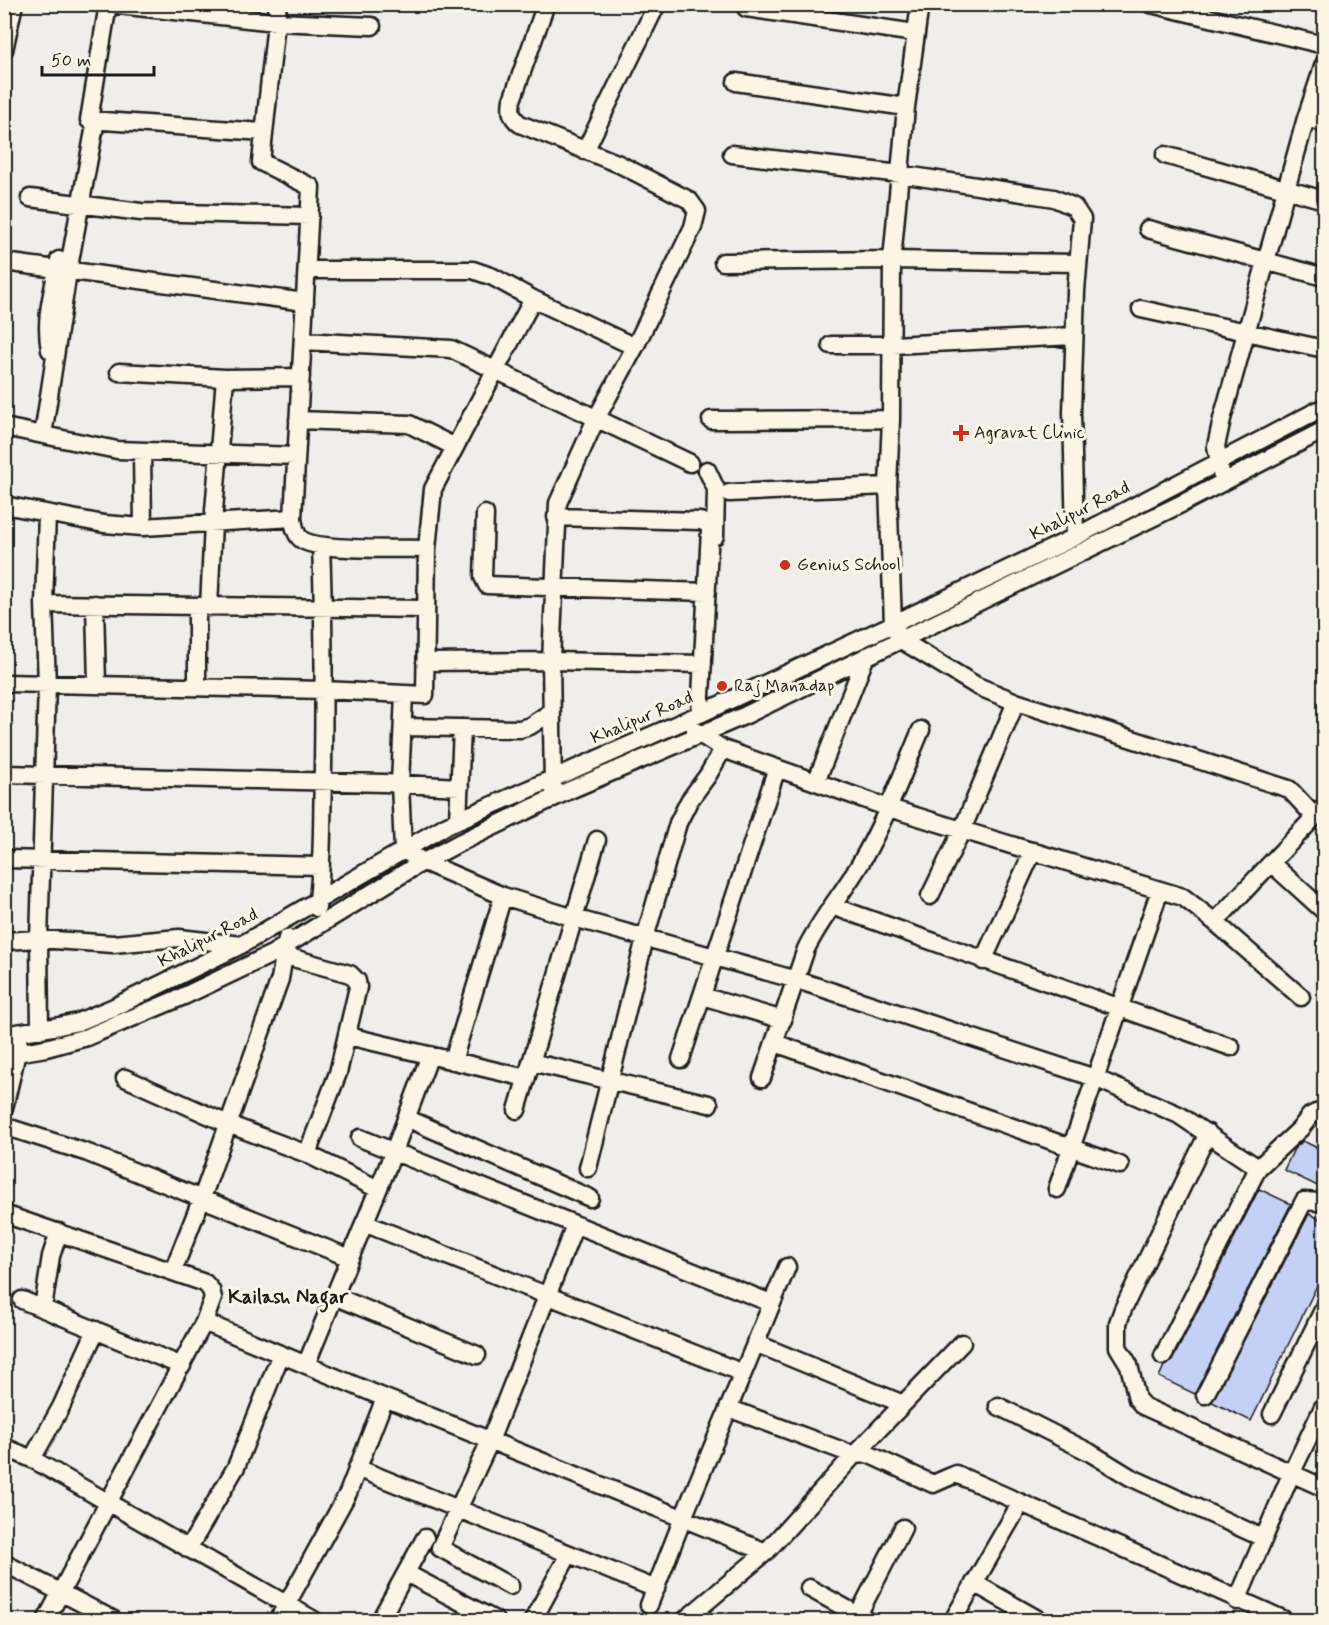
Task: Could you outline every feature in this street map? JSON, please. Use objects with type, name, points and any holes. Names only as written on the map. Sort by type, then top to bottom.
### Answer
[{"type":"street","points":[[4,50],[14,4]]},
{"type":"street","points":[[264,132],[89,120],[109,4],[276,22],[372,26]]},
{"type":"street","points":[[278,4],[261,162],[311,187],[293,518],[295,528],[302,539],[321,546],[427,549]]},
{"type":"street","points":[[546,4],[512,100],[512,116],[520,124],[619,164],[689,200],[697,211],[693,227],[635,347],[596,419],[562,492],[556,517],[551,661],[553,798]]},
{"type":"street","points":[[585,151],[657,4]]},
{"type":"street","points":[[920,4],[906,107],[892,260],[891,419],[888,486],[893,624],[901,640],[977,686],[1016,702],[1289,789],[1320,812],[1215,922]]},
{"type":"street","points":[[1151,4],[1324,45]]},
{"type":"street","points":[[746,8],[915,33]]},
{"type":"street","points":[[1223,482],[1216,446],[1306,118],[1324,64]]},
{"type":"street","points":[[736,82],[906,107]]},
{"type":"street","points":[[1306,118],[1324,123]]},
{"type":"street","points":[[42,435],[52,356],[47,330],[48,313],[62,271],[74,204],[96,120]]},
{"type":"street","points":[[732,154],[900,174],[1054,198],[1074,207],[1082,219],[1074,336],[1072,412],[1075,537]]},
{"type":"street","points":[[1165,155],[1324,200]]},
{"type":"street","points":[[30,198],[141,212],[310,216]]},
{"type":"street","points":[[1148,229],[1324,277]]},
{"type":"street","points":[[723,261],[892,260],[1078,264]]},
{"type":"street","points":[[4,262],[305,302]]},
{"type":"street","points":[[307,270],[473,270],[493,277],[533,299],[635,347]]},
{"type":"street","points":[[4,683],[324,690],[425,695],[427,549],[433,489],[533,299]]},
{"type":"street","points":[[1141,309],[1324,349]]},
{"type":"street","points":[[831,345],[892,345],[1074,336]]},
{"type":"street","points":[[303,341],[451,349],[690,463]]},
{"type":"street","points":[[119,372],[225,378],[301,377]]},
{"type":"street","points":[[197,687],[225,378]]},
{"type":"street","name":"Khalipur Road","points":[[12,1034],[78,1022],[241,945],[458,820],[705,712],[1075,537],[1324,406]]},
{"type":"street","points":[[711,420],[891,419]]},
{"type":"street","points":[[298,420],[410,424],[455,447]]},
{"type":"street","points":[[4,427],[117,450],[296,456]]},
{"type":"street","name":"Khalipur Road","points":[[11,1054],[77,1040],[118,1026],[286,950],[314,930],[424,862],[553,798],[701,735],[901,640],[1324,430]]},
{"type":"street","points":[[142,451],[143,527]]},
{"type":"street","points":[[705,712],[716,489],[707,470]]},
{"type":"street","points":[[729,493],[888,486]]},
{"type":"street","points":[[4,505],[104,524],[143,527],[293,518]]},
{"type":"street","points":[[40,1030],[39,939],[47,684],[44,604],[47,514]]},
{"type":"street","points":[[485,514],[483,577],[487,585],[707,592]]},
{"type":"street","points":[[556,517],[705,522],[709,524],[703,664],[705,712]]},
{"type":"street","points":[[314,930],[321,866],[324,609],[321,546]]},
{"type":"street","points":[[44,604],[426,609]]},
{"type":"street","points":[[96,604],[97,685]]},
{"type":"street","points":[[816,782],[866,656]]},
{"type":"street","points":[[425,662],[551,661],[703,664]]},
{"type":"street","points":[[404,694],[400,784],[403,850],[424,862],[503,897],[797,980],[1095,1078],[1179,1116],[1258,1168]]},
{"type":"street","points":[[930,896],[962,830],[1016,702]]},
{"type":"street","points":[[404,727],[520,729],[530,726],[551,712]]},
{"type":"street","points":[[682,722],[723,749],[889,808],[1183,897],[1301,997]]},
{"type":"street","points":[[458,820],[462,728]]},
{"type":"street","points":[[762,1078],[814,931],[861,863],[889,808],[921,730]]},
{"type":"street","points":[[588,1168],[645,938],[678,823],[689,801],[708,776],[723,749]]},
{"type":"street","points":[[681,1059],[777,768]]},
{"type":"street","points":[[4,774],[322,781],[459,787]]},
{"type":"street","points":[[517,1110],[597,840]]},
{"type":"street","points":[[983,961],[1033,852]]},
{"type":"street","points":[[4,859],[321,866]]},
{"type":"street","points":[[1271,863],[1324,911]]},
{"type":"street","points":[[1057,1189],[1160,890]]},
{"type":"street","points":[[453,1061],[503,897]]},
{"type":"street","points":[[832,906],[1231,1047]]},
{"type":"street","points":[[173,1271],[202,1198],[280,979],[286,950],[286,918]]},
{"type":"street","points":[[4,941],[39,939],[113,944],[179,938],[241,945]]},
{"type":"street","points":[[286,950],[350,974],[357,981],[357,995],[338,1073],[307,1154]]},
{"type":"street","points":[[702,996],[783,1020]]},
{"type":"street","points":[[4,1108],[12,1034]]},
{"type":"street","points":[[348,1036],[453,1061],[610,1080],[709,1104]]},
{"type":"street","points":[[774,1043],[1072,1146],[1120,1165]]},
{"type":"street","points":[[306,1365],[394,1151],[430,1055]]},
{"type":"street","points":[[125,1078],[228,1124],[307,1154],[378,1189]]},
{"type":"street","points":[[1163,1356],[1258,1168],[1300,1129],[1310,1116],[1324,1111]]},
{"type":"street","points":[[406,1118],[590,1197]]},
{"type":"street","points":[[4,1126],[88,1153],[350,1258]]},
{"type":"street","points":[[1208,1133],[1123,1309],[1118,1323],[1118,1347],[1129,1365],[1137,1399],[1143,1406],[1324,1488]]},
{"type":"street","points":[[360,1138],[771,1303]]},
{"type":"street","points":[[1205,1395],[1304,1201],[1320,1202],[1324,1199]]},
{"type":"street","points":[[4,1214],[205,1283],[212,1290],[213,1298],[182,1366],[46,1620]]},
{"type":"street","points":[[364,1223],[743,1373]]},
{"type":"street","points":[[510,1586],[440,1548],[441,1542],[490,1441],[575,1225]]},
{"type":"street","points":[[43,1308],[51,1256],[59,1232]]},
{"type":"street","points":[[649,1605],[786,1267]]},
{"type":"street","points":[[334,1296],[477,1355]]},
{"type":"street","points":[[22,1300],[182,1366]]},
{"type":"street","points":[[1272,1414],[1324,1308]]},
{"type":"street","points":[[204,1322],[490,1441],[766,1551]]},
{"type":"street","points":[[32,1459],[61,1407],[96,1330]]},
{"type":"street","points":[[755,1343],[903,1404]]},
{"type":"street","points":[[693,1619],[766,1551],[962,1343]]},
{"type":"street","points":[[188,1549],[236,1467],[281,1354]]},
{"type":"street","points":[[278,1620],[348,1493],[385,1398]]},
{"type":"street","points":[[1237,1600],[1292,1472],[1324,1405]]},
{"type":"street","points":[[998,1406],[1089,1452],[1130,1477],[1263,1538]]},
{"type":"street","points":[[728,1408],[854,1455],[868,1454],[933,1485],[956,1474],[1285,1620]]},
{"type":"street","points":[[4,1447],[32,1459],[314,1620]]},
{"type":"street","points":[[357,1468],[656,1589]]},
{"type":"street","points":[[952,1620],[1020,1504]]},
{"type":"street","points":[[809,1588],[863,1618],[903,1528]]},
{"type":"street","points":[[380,1620],[425,1538]]},
{"type":"street","points":[[533,1620],[569,1554]]},
{"type":"street","points":[[4,1563],[114,1620]]},
{"type":"street","points":[[406,1573],[495,1620]]},
{"type":"street","points":[[974,1583],[1039,1620]]},
{"type":"building","points":[[1303,1141],[1324,1151],[1324,1189],[1284,1170],[1294,1149]]},
{"type":"building","points":[[1259,1189],[1291,1204],[1195,1394],[1159,1377],[1164,1366],[1172,1361]]},
{"type":"building","points":[[1309,1214],[1324,1221],[1324,1271],[1251,1421],[1212,1402]]},
{"type":"place","name":"Agravat Clinic","points":[[961,433]]},
{"type":"place","name":"Genius School","points":[[785,565]]},
{"type":"place","name":"Raj Manadap","points":[[722,686]]},
{"type":"district","name":"Kailash Nagar","points":[[288,1297]]}]
